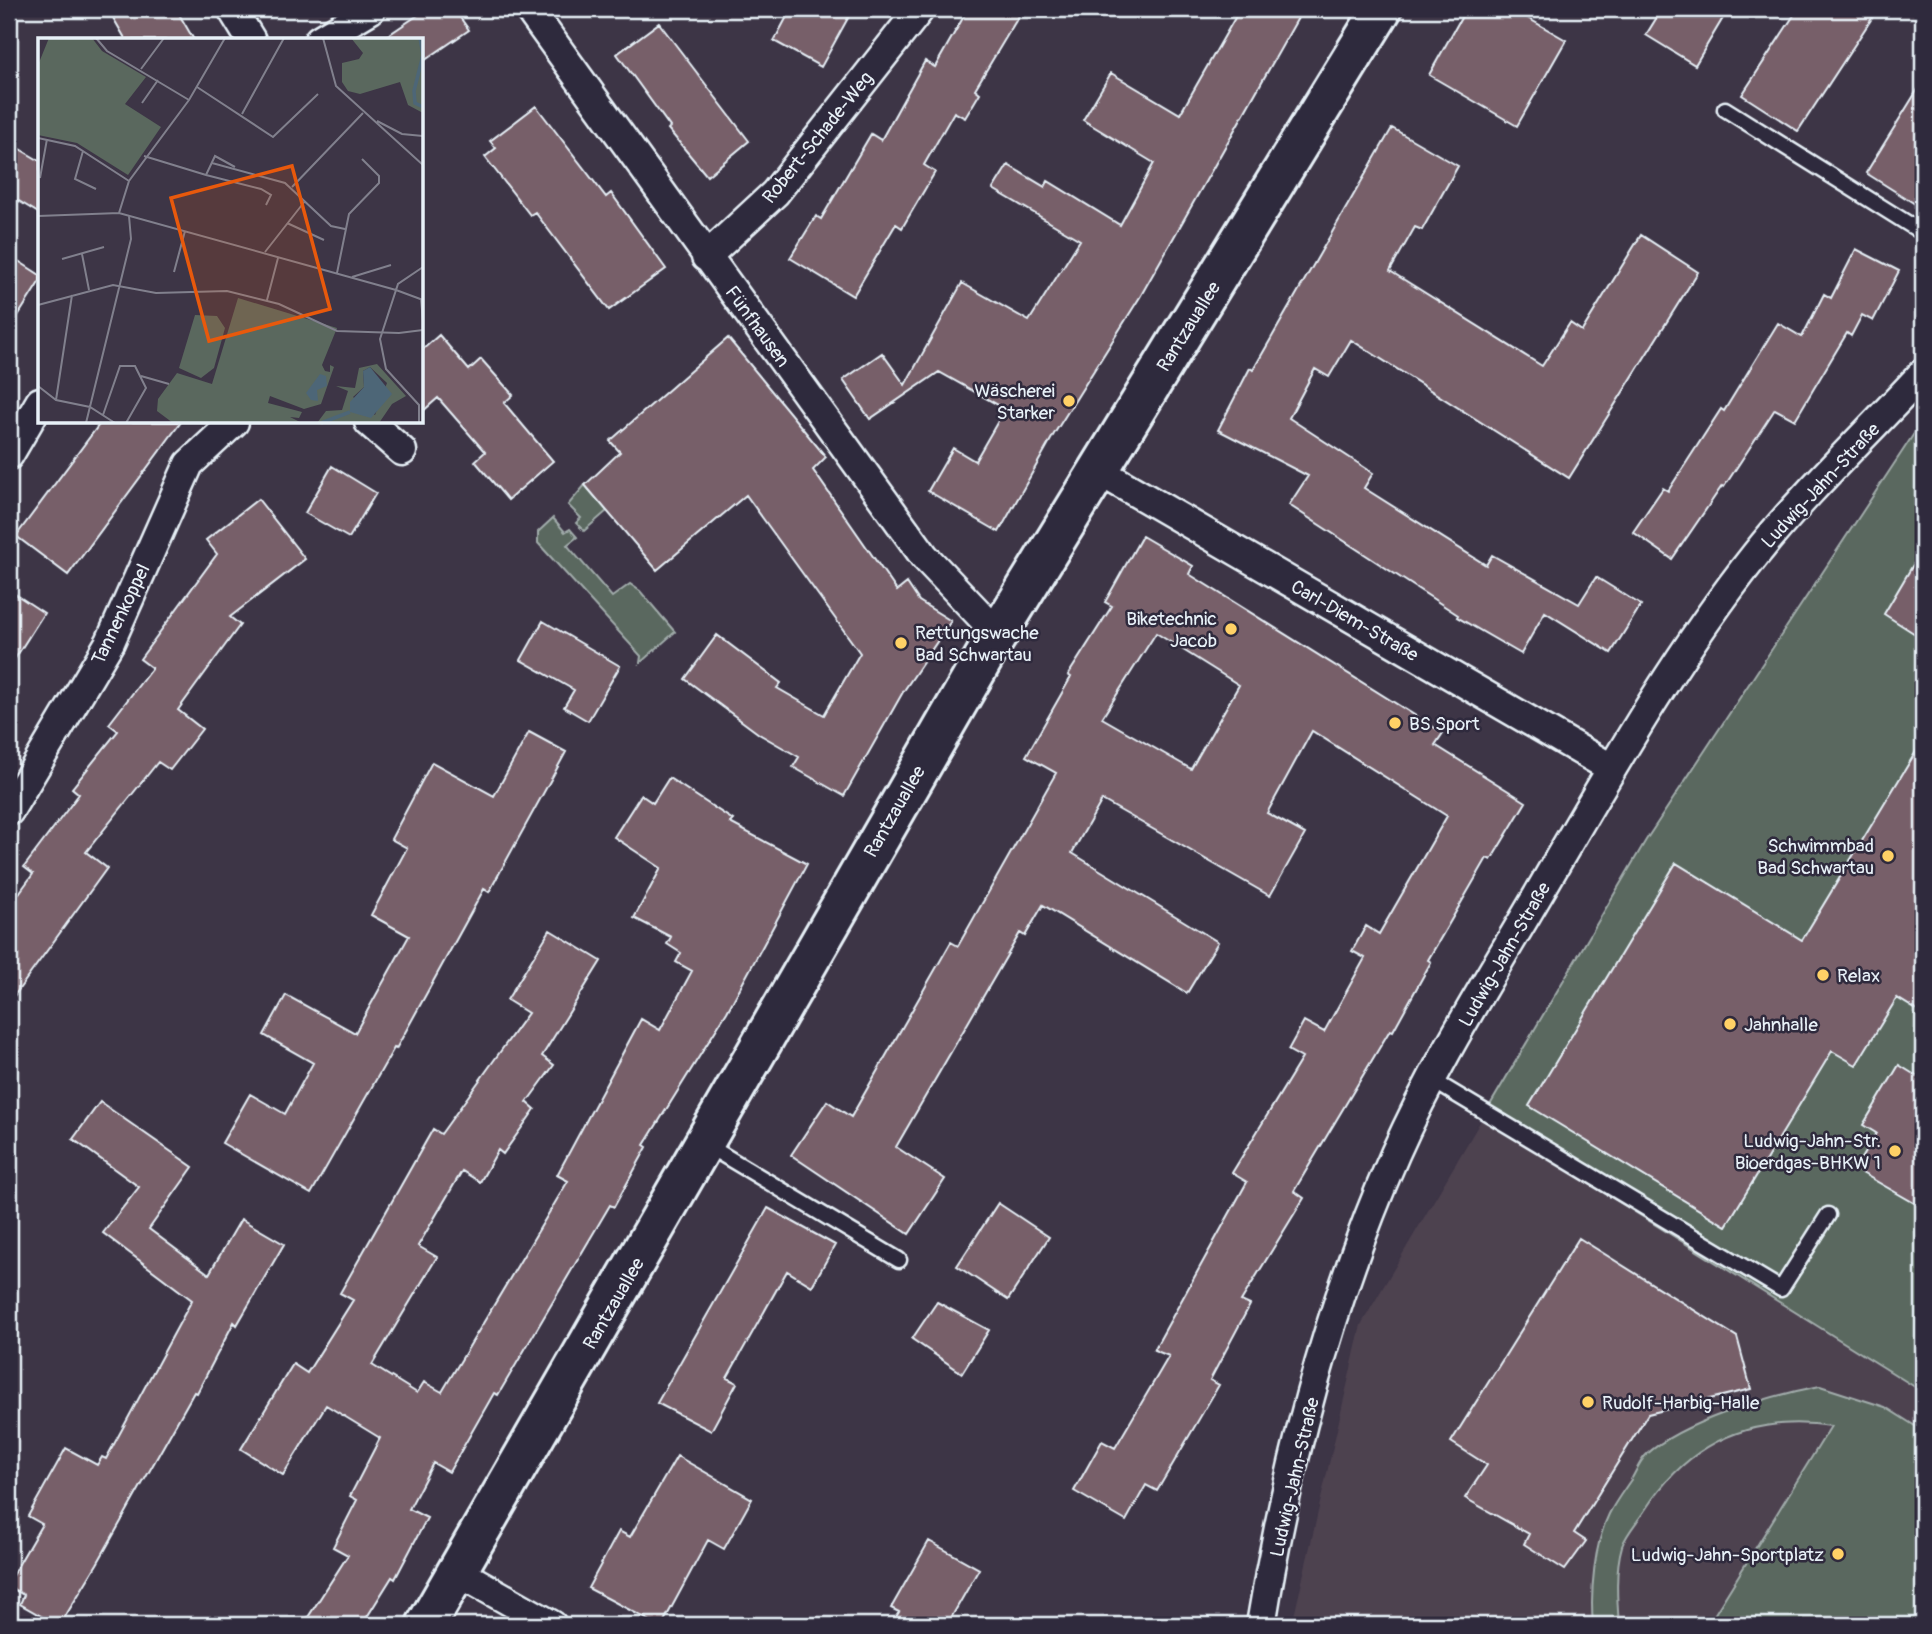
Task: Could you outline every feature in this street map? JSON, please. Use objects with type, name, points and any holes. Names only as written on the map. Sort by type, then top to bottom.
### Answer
[{"type":"main road","name":"Rantzauallee","points":[[426,1625],[998,634],[1382,9]]},
{"type":"street","points":[[232,9],[250,38]]},
{"type":"street","points":[[323,38],[371,9]]},
{"type":"street","name":"Fünfhausen","points":[[529,9],[924,556],[998,634]]},
{"type":"street","name":"Robert-Schade-Weg","points":[[706,257],[775,193],[920,9]]},
{"type":"street","name":"Ludwig-Jahn-Straße","points":[[1261,1625],[1322,1356],[1361,1235],[1396,1151],[1432,1080],[1647,708],[1757,552],[1923,373]]},
{"type":"street","points":[[9,455],[38,405]]},
{"type":"street","name":"Tannenkoppel","points":[[9,811],[110,642],[189,464],[232,424]]},
{"type":"street","points":[[371,424],[402,451]]},
{"type":"street","name":"Carl-Diem-Straße","points":[[1099,471],[1611,768]]},
{"type":"street","points":[[458,1572],[552,1625]]},
{"type":"lane","points":[[1725,109],[1923,233]]},
{"type":"lane","points":[[1432,1080],[1781,1289],[1828,1215]]},
{"type":"lane","points":[[704,1144],[899,1260]]},
{"type":"shaded area","points":[[1483,1117],[1923,1392],[1923,1625],[1292,1625],[1361,1325]]},
{"type":"green space","points":[[1923,420],[1923,1392],[1483,1117],[1646,840]]},
{"type":"green space","points":[[585,485],[607,511],[584,531],[576,523],[581,518],[568,505]]},
{"type":"green space","points":[[553,518],[565,532],[570,529],[577,537],[567,545],[612,597],[630,584],[640,591],[675,632],[640,663],[641,656],[538,543],[538,532]]},
{"type":"green space","name":"Ludwig-Jahn-Sportplatz","points":[[1820,1386],[1885,1407],[1923,1431],[1923,1625],[1708,1625],[1831,1426],[1802,1423],[1774,1424],[1749,1429],[1724,1438],[1681,1466],[1662,1486],[1622,1546],[1617,1575],[1619,1625],[1593,1625],[1594,1569],[1604,1526],[1646,1455],[1662,1443],[1704,1421],[1753,1403]]},
{"type":"building","points":[[108,9],[176,9],[193,38],[125,38]]},
{"type":"building","points":[[427,9],[454,9],[469,30],[424,61],[424,38],[384,38]]},
{"type":"building","points":[[791,9],[853,9],[821,67],[774,41]]},
{"type":"building","points":[[968,9],[1023,9],[975,89],[980,93],[965,118],[954,112],[924,165],[935,172],[902,228],[896,224],[853,296],[790,258],[816,216],[821,219],[871,134],[881,140],[925,61],[935,67]]},
{"type":"building","points":[[1240,9],[1303,9],[1140,297],[1054,434],[999,532],[928,491],[953,448],[975,461],[1005,409],[939,372],[870,419],[843,380],[882,353],[905,385],[962,283],[1029,321],[1080,240],[993,189],[1008,165],[1045,187],[1048,181],[1120,225],[1154,163],[1083,120],[1111,73],[1180,114]]},
{"type":"building","points":[[1466,9],[1512,9],[1566,40],[1517,126],[1429,75]]},
{"type":"building","points":[[1662,9],[1707,9],[1723,18],[1695,65],[1646,35]]},
{"type":"building","points":[[1798,9],[1878,9],[1798,131],[1742,95]]},
{"type":"building","points":[[659,23],[749,141],[707,176],[668,129],[670,127],[617,54]]},
{"type":"building","points":[[1923,81],[1923,209],[1866,173]]},
{"type":"building","points":[[536,106],[606,197],[611,193],[666,269],[609,310],[535,212],[530,215],[485,157],[496,148],[490,141]]},
{"type":"building","points":[[1392,128],[1458,166],[1422,230],[1415,227],[1390,271],[1542,366],[1570,323],[1582,331],[1641,235],[1698,272],[1569,478],[1351,340],[1329,377],[1315,369],[1289,418],[1373,473],[1364,488],[1486,565],[1492,555],[1579,604],[1596,577],[1641,605],[1611,653],[1545,612],[1521,654],[1457,617],[1458,615],[1289,505],[1308,476],[1218,430],[1250,368],[1253,370]]},
{"type":"building","points":[[18,148],[38,160],[38,213],[9,195],[9,164]]},
{"type":"building","points":[[1856,249],[1899,271],[1873,321],[1862,315],[1851,336],[1847,333],[1795,420],[1775,409],[1724,487],[1722,486],[1672,559],[1633,532],[1663,488],[1668,491],[1721,409],[1724,411],[1778,323],[1802,337],[1824,294],[1831,298]]},
{"type":"building","points":[[9,255],[38,274],[38,284],[9,330]]},
{"type":"building","points":[[439,335],[469,370],[481,359],[513,395],[504,403],[553,461],[508,500],[475,461],[485,452],[438,398],[424,410],[424,348]]},
{"type":"building","points":[[728,338],[826,457],[813,470],[897,591],[907,583],[919,601],[951,621],[903,692],[844,796],[793,767],[799,757],[759,734],[685,679],[717,635],[781,683],[777,688],[824,715],[860,653],[746,495],[657,570],[585,485],[620,452],[610,441]]},
{"type":"building","points":[[100,424],[180,424],[68,575],[16,536]]},
{"type":"building","points":[[332,466],[376,493],[349,538],[305,513]]},
{"type":"building","points":[[258,499],[305,559],[230,617],[240,625],[178,710],[202,729],[170,770],[158,762],[86,852],[107,868],[9,1003],[9,907],[33,874],[24,867],[79,794],[72,788],[118,731],[109,724],[152,668],[140,659],[217,554],[206,540]]},
{"type":"building","points":[[1142,536],[1193,566],[1189,574],[1443,733],[1435,745],[1526,802],[1491,860],[1487,858],[1428,960],[1431,962],[1393,1031],[1390,1030],[1294,1191],[1304,1198],[1241,1301],[1250,1305],[1210,1380],[1219,1385],[1157,1491],[1146,1485],[1126,1521],[1074,1491],[1102,1441],[1115,1448],[1169,1356],[1154,1350],[1247,1182],[1232,1173],[1302,1058],[1288,1050],[1304,1021],[1324,1032],[1365,958],[1352,951],[1366,926],[1379,934],[1447,816],[1312,731],[1267,813],[1305,834],[1270,896],[1102,800],[1072,853],[1218,942],[1187,993],[1043,905],[1025,936],[1020,933],[896,1147],[945,1179],[909,1234],[791,1155],[827,1101],[851,1117],[951,942],[958,946],[1056,773],[1026,756],[1071,677],[1068,675],[1112,606],[1105,602]],"holes":[[[1156,633],[1239,685],[1191,769],[1102,718]]]},
{"type":"building","points":[[1923,548],[1923,639],[1884,614]]},
{"type":"building","points":[[9,590],[44,613],[9,668]]},
{"type":"building","points":[[543,621],[620,666],[588,721],[564,707],[574,690],[521,660]]},
{"type":"building","points":[[529,732],[566,752],[489,892],[484,889],[396,1049],[394,1048],[311,1194],[222,1143],[250,1094],[285,1114],[313,1063],[264,1035],[286,995],[355,1033],[409,936],[371,915],[407,848],[391,839],[432,762],[494,796]]},
{"type":"building","name":"Jahnhalle","points":[[1923,740],[1923,1014],[1897,998],[1856,1065],[1832,1051],[1726,1226],[1529,1106],[1676,863],[1802,940]]},
{"type":"building","points":[[669,778],[733,820],[730,823],[807,864],[727,1012],[644,1145],[647,1147],[614,1207],[610,1205],[498,1395],[494,1393],[449,1472],[433,1463],[409,1509],[427,1518],[395,1579],[392,1577],[362,1625],[303,1625],[348,1555],[333,1547],[357,1500],[350,1496],[380,1438],[326,1405],[283,1475],[241,1449],[293,1364],[307,1373],[353,1300],[340,1293],[433,1129],[441,1134],[528,1013],[507,1000],[550,930],[601,961],[542,1056],[554,1065],[527,1102],[535,1109],[503,1154],[498,1150],[480,1182],[462,1171],[418,1246],[437,1257],[372,1365],[417,1393],[424,1382],[442,1392],[568,1181],[557,1175],[641,1019],[660,1030],[692,971],[676,962],[681,953],[667,944],[671,937],[634,918],[661,868],[614,837],[641,795],[653,803]]},
{"type":"building","name":"Ludwig-Jahn-Str. Bioerdgas-BHKW 1","points":[[1899,1065],[1923,1080],[1923,1208],[1855,1169],[1876,1133],[1863,1125]]},
{"type":"building","points":[[100,1102],[193,1167],[149,1229],[209,1274],[241,1219],[284,1244],[237,1325],[234,1322],[197,1393],[194,1392],[97,1564],[60,1625],[57,1625],[20,1604],[24,1595],[9,1587],[9,1581],[42,1524],[28,1516],[66,1448],[97,1465],[102,1457],[106,1459],[192,1300],[103,1233],[139,1187],[73,1139]]},
{"type":"building","points":[[998,1203],[1049,1237],[1008,1300],[957,1266]]},
{"type":"building","points":[[768,1208],[835,1245],[812,1286],[787,1271],[727,1378],[737,1383],[711,1431],[657,1403]]},
{"type":"building","name":"Rudolf-Harbig-Halle","points":[[1579,1238],[1737,1337],[1751,1389],[1648,1414],[1574,1533],[1586,1541],[1565,1570],[1524,1544],[1529,1534],[1465,1498],[1487,1465],[1451,1442]]},
{"type":"building","points":[[937,1302],[989,1330],[962,1373],[912,1339]]},
{"type":"building","points":[[677,1456],[752,1499],[724,1549],[708,1540],[662,1625],[658,1625],[588,1588],[619,1531],[630,1537]]},
{"type":"building","points":[[929,1541],[979,1569],[947,1625],[891,1625],[899,1612],[891,1608]]},
{"type":"place","name":"Wäscherei Starker","points":[[1069,401]]},
{"type":"place","name":"Biketechnic Jacob","points":[[1231,629]]},
{"type":"place","name":"Rettungswache Bad Schwartau","points":[[901,643]]},
{"type":"place","name":"BS Sport","points":[[1395,723]]},
{"type":"place","name":"Schwimmbad Bad Schwartau","points":[[1888,856]]},
{"type":"place","name":"Relax","points":[[1823,975]]},
{"type":"place","name":"Jahnhalle","points":[[1730,1024]]},
{"type":"place","name":"Ludwig-Jahn-Str. Bioerdgas-BHKW 1","points":[[1895,1151]]},
{"type":"place","name":"Rudolf-Harbig-Halle","points":[[1588,1402]]},
{"type":"place","name":"Ludwig-Jahn-Sportplatz","points":[[1838,1554]]}]
